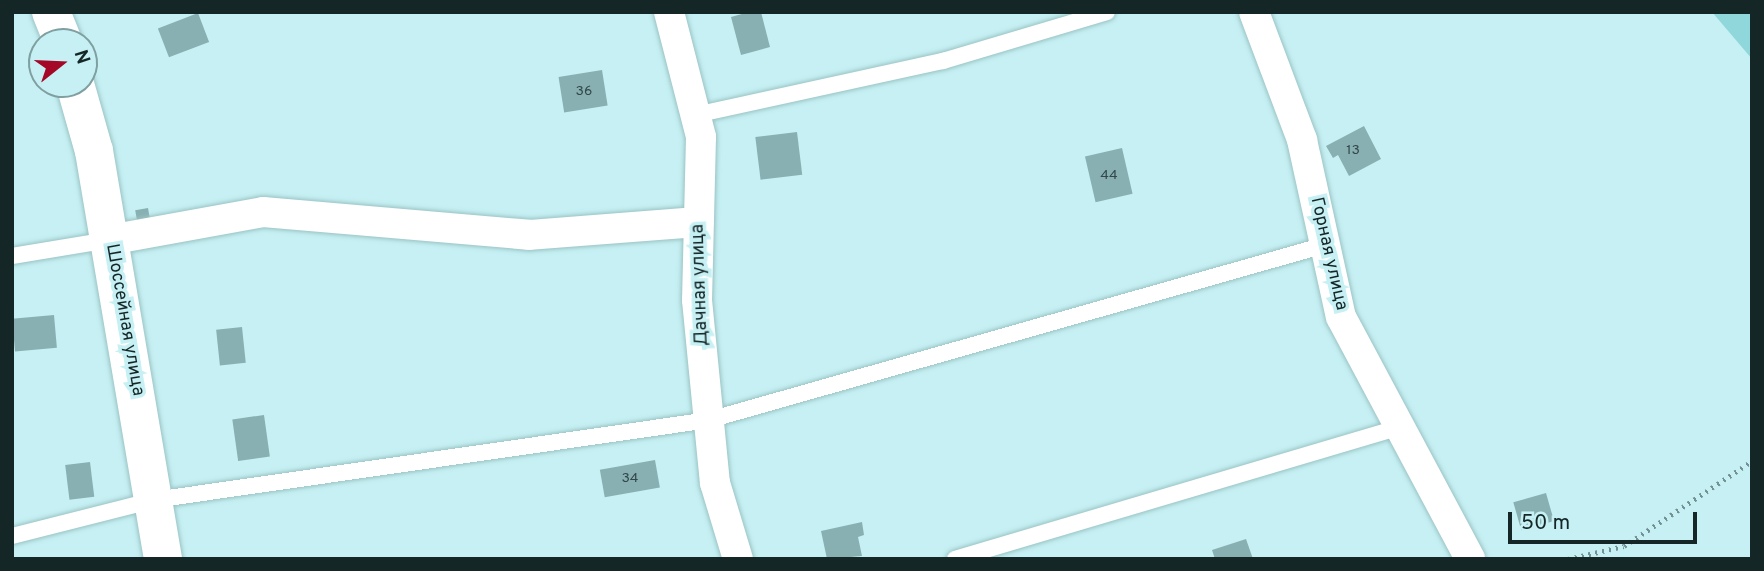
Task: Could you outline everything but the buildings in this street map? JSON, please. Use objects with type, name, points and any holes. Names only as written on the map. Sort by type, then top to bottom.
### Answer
[{"type":"street","name":"Дачная улица","points":[[669,12],[701,137],[697,299],[715,483],[738,559]]},
{"type":"street","name":"Горная улица","points":[[1254,12],[1302,140],[1341,317],[1470,559]]},
{"type":"street","name":"Шоссейная улица","points":[[79,98],[94,151],[163,559]]},
{"type":"street","points":[[109,240],[263,212],[529,235],[699,222]]},
{"type":"lane","points":[[695,115],[943,61],[1107,12]]},
{"type":"lane","points":[[12,256],[109,240]]},
{"type":"lane","points":[[12,536],[154,500],[709,420],[1325,245]]},
{"type":"lane","points":[[955,559],[1400,427]]},
{"type":"path","points":[[1569,559],[1624,546],[1752,461]]},
{"type":"shaded area","points":[[1712,12],[1752,12],[1752,59]]}]
